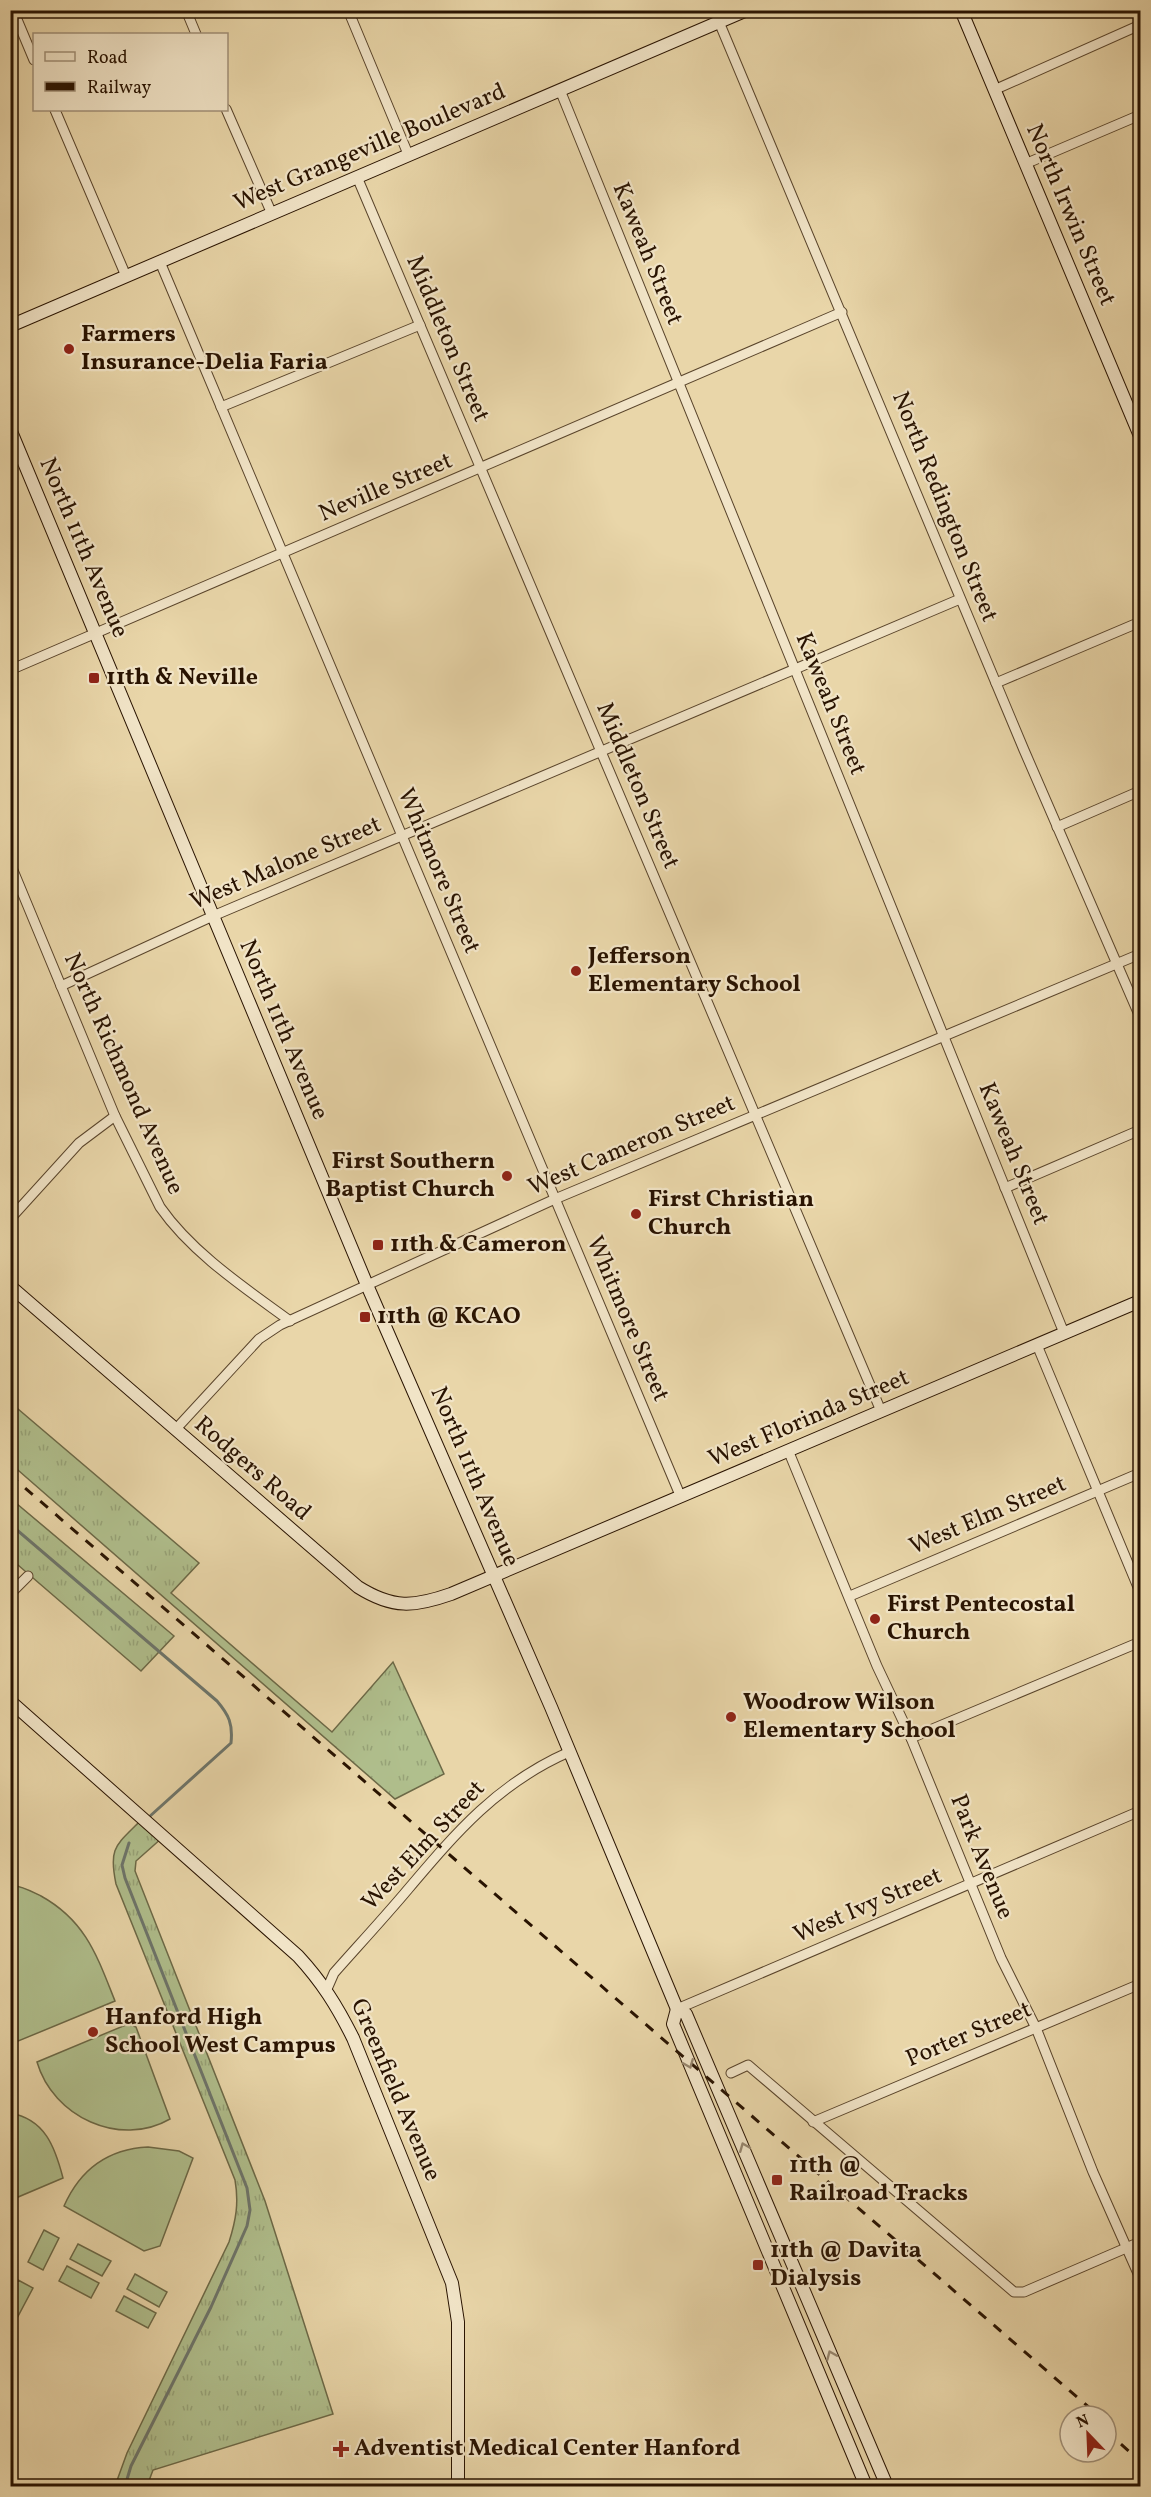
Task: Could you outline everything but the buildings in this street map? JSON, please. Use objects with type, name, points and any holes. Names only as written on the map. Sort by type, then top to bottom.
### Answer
[{"type":"main road","name":"West Grangeville Boulevard","points":[[10,326],[560,90],[716,16],[747,10]]},
{"type":"main road","name":"North Irwin Street","points":[[961,10],[1140,436]]},
{"type":"main road","name":"North 11th Avenue","points":[[10,429],[367,1285],[569,1752],[677,2009],[686,2014],[720,2089],[887,2487]]},
{"type":"main road","name":"Rodgers Road","points":[[10,1286],[358,1587],[373,1596],[413,1605],[451,1594],[493,1575]]},
{"type":"main road","name":"West Florinda Street","points":[[493,1575],[1140,1301]]},
{"type":"main road","name":"Greenfield Avenue","points":[[10,1701],[281,1941],[327,1989],[353,2038],[452,2283],[458,2322],[458,2487]]},
{"type":"main road","name":"North 11th Avenue","points":[[677,2009],[672,2024],[866,2487]]},
{"type":"main road","points":[[822,2382],[833,2379],[857,2433],[866,2439]]},
{"type":"main road","points":[[849,2446],[863,2461],[875,2487]]},
{"type":"street","points":[[13,10],[33,58]]},
{"type":"street","points":[[186,10],[196,33]]},
{"type":"street","points":[[348,10],[408,154]]},
{"type":"street","name":"North Redington Street","points":[[716,16],[842,312],[960,599],[1140,1017]]},
{"type":"street","points":[[994,90],[1140,26]]},
{"type":"street","name":"Kaweah Street","points":[[560,90],[1064,1333]]},
{"type":"street","points":[[55,111],[126,276]]},
{"type":"street","points":[[227,111],[272,213]]},
{"type":"street","points":[[1025,164],[1140,116]]},
{"type":"street","name":"Middleton Street","points":[[357,177],[881,1411]]},
{"type":"street","name":"Whitmore Street","points":[[160,262],[680,1495]]},
{"type":"street","name":"Neville Street","points":[[10,670],[842,312]]},
{"type":"street","points":[[221,407],[420,325]]},
{"type":"street","name":"West Malone Street","points":[[61,986],[213,916],[960,599]]},
{"type":"street","points":[[996,683],[1140,622]]},
{"type":"street","points":[[1057,827],[1140,792]]},
{"type":"street","name":"North Richmond Avenue","points":[[10,862],[115,1116],[160,1207],[169,1221],[201,1251],[290,1321]]},
{"type":"street","name":"West Cameron Street","points":[[176,1430],[259,1339],[290,1321],[555,1199],[1140,954]]},
{"type":"street","points":[[10,1219],[79,1143],[115,1116]]},
{"type":"street","points":[[1005,1188],[1140,1130]]},
{"type":"street","points":[[1037,1345],[1140,1592]]},
{"type":"street","name":"Park Avenue","points":[[788,1450],[877,1666],[911,1738],[972,1883],[1001,1958],[1036,2028],[1093,2172],[1140,2278]]},
{"type":"street","name":"West Elm Street","points":[[850,1596],[1140,1473]]},
{"type":"street","points":[[10,1594],[28,1576]]},
{"type":"street","points":[[911,1738],[1140,1642]]},
{"type":"street","name":"West Elm Street","points":[[327,1989],[334,1973],[472,1816],[502,1789],[533,1769],[569,1752]]},
{"type":"street","name":"West Ivy Street","points":[[677,2009],[1140,1811]]},
{"type":"street","name":"Porter Street","points":[[813,2121],[1140,1984]]},
{"type":"street","points":[[731,2073],[748,2065],[1007,2289],[1024,2292],[1140,2242]]},
{"type":"green space","points":[[11,1403],[199,1563],[171,1593],[332,1732],[393,1662],[444,1774],[395,1799],[11,1464]]},
{"type":"green space","points":[[10,1498],[174,1636],[141,1671],[11,1559]]},
{"type":"green space","points":[[142,1819],[163,1837],[136,1861],[135,1871],[265,2201],[333,2414],[153,2470],[147,2486],[115,2486],[127,2453],[229,2242],[237,2204],[235,2180],[116,1884],[114,1854],[121,1841]]},
{"type":"green space","points":[[11,1885],[41,1896],[56,1906],[79,1928],[96,1955],[115,2001],[11,2044]]},
{"type":"green space","points":[[128,2024],[136,2027],[170,2119],[151,2127],[130,2130],[110,2128],[91,2122],[73,2112],[45,2081],[37,2062]]},
{"type":"green space","points":[[10,2113],[32,2121],[47,2136],[63,2178],[11,2200]]},
{"type":"green space","points":[[148,2147],[179,2151],[193,2158],[160,2246],[144,2251],[64,2206],[78,2182],[97,2164],[120,2152]]},
{"type":"green space","points":[[44,2230],[59,2238],[43,2270],[28,2262]]},
{"type":"green space","points":[[78,2244],[111,2261],[102,2276],[70,2259]]},
{"type":"green space","points":[[67,2266],[99,2283],[91,2298],[59,2281]]},
{"type":"green space","points":[[135,2274],[167,2292],[159,2307],[127,2289]]},
{"type":"green space","points":[[18,2280],[33,2288],[16,2320],[11,2318],[11,2294]]},
{"type":"green space","points":[[124,2296],[156,2313],[148,2328],[116,2311]]},
{"type":"waterway","points":[[10,1524],[217,1701],[227,1715],[231,1725],[231,1743],[149,1817]]},
{"type":"waterway","points":[[125,2486],[131,2466],[211,2307],[247,2226],[250,2210],[247,2188],[125,1878],[122,1865],[129,1843]]},
{"type":"railway","points":[[10,1475],[1085,2404]]},
{"type":"railway","points":[[1118,2442],[1140,2461]]},
{"type":"place","name":"Farmers Insurance-Delia Faria","points":[[69,349]]},
{"type":"place","name":"11th & Neville","points":[[94,678]]},
{"type":"place","name":"Jefferson Elementary School","points":[[576,971]]},
{"type":"place","name":"First Southern Baptist Church","points":[[507,1176]]},
{"type":"place","name":"First Christian Church","points":[[636,1214]]},
{"type":"place","name":"11th & Cameron","points":[[378,1245]]},
{"type":"place","name":"11th @ KCAO","points":[[365,1317]]},
{"type":"place","name":"First Pentecostal Church","points":[[875,1619]]},
{"type":"place","name":"Woodrow Wilson Elementary School","points":[[731,1717]]},
{"type":"place","name":"Hanford High School West Campus","points":[[93,2032]]},
{"type":"place","name":"11th @ Railroad Tracks","points":[[777,2180]]},
{"type":"place","name":"11th @ Davita Dialysis","points":[[758,2265]]},
{"type":"place","name":"Adventist Medical Center Hanford","points":[[341,2449]]}]
